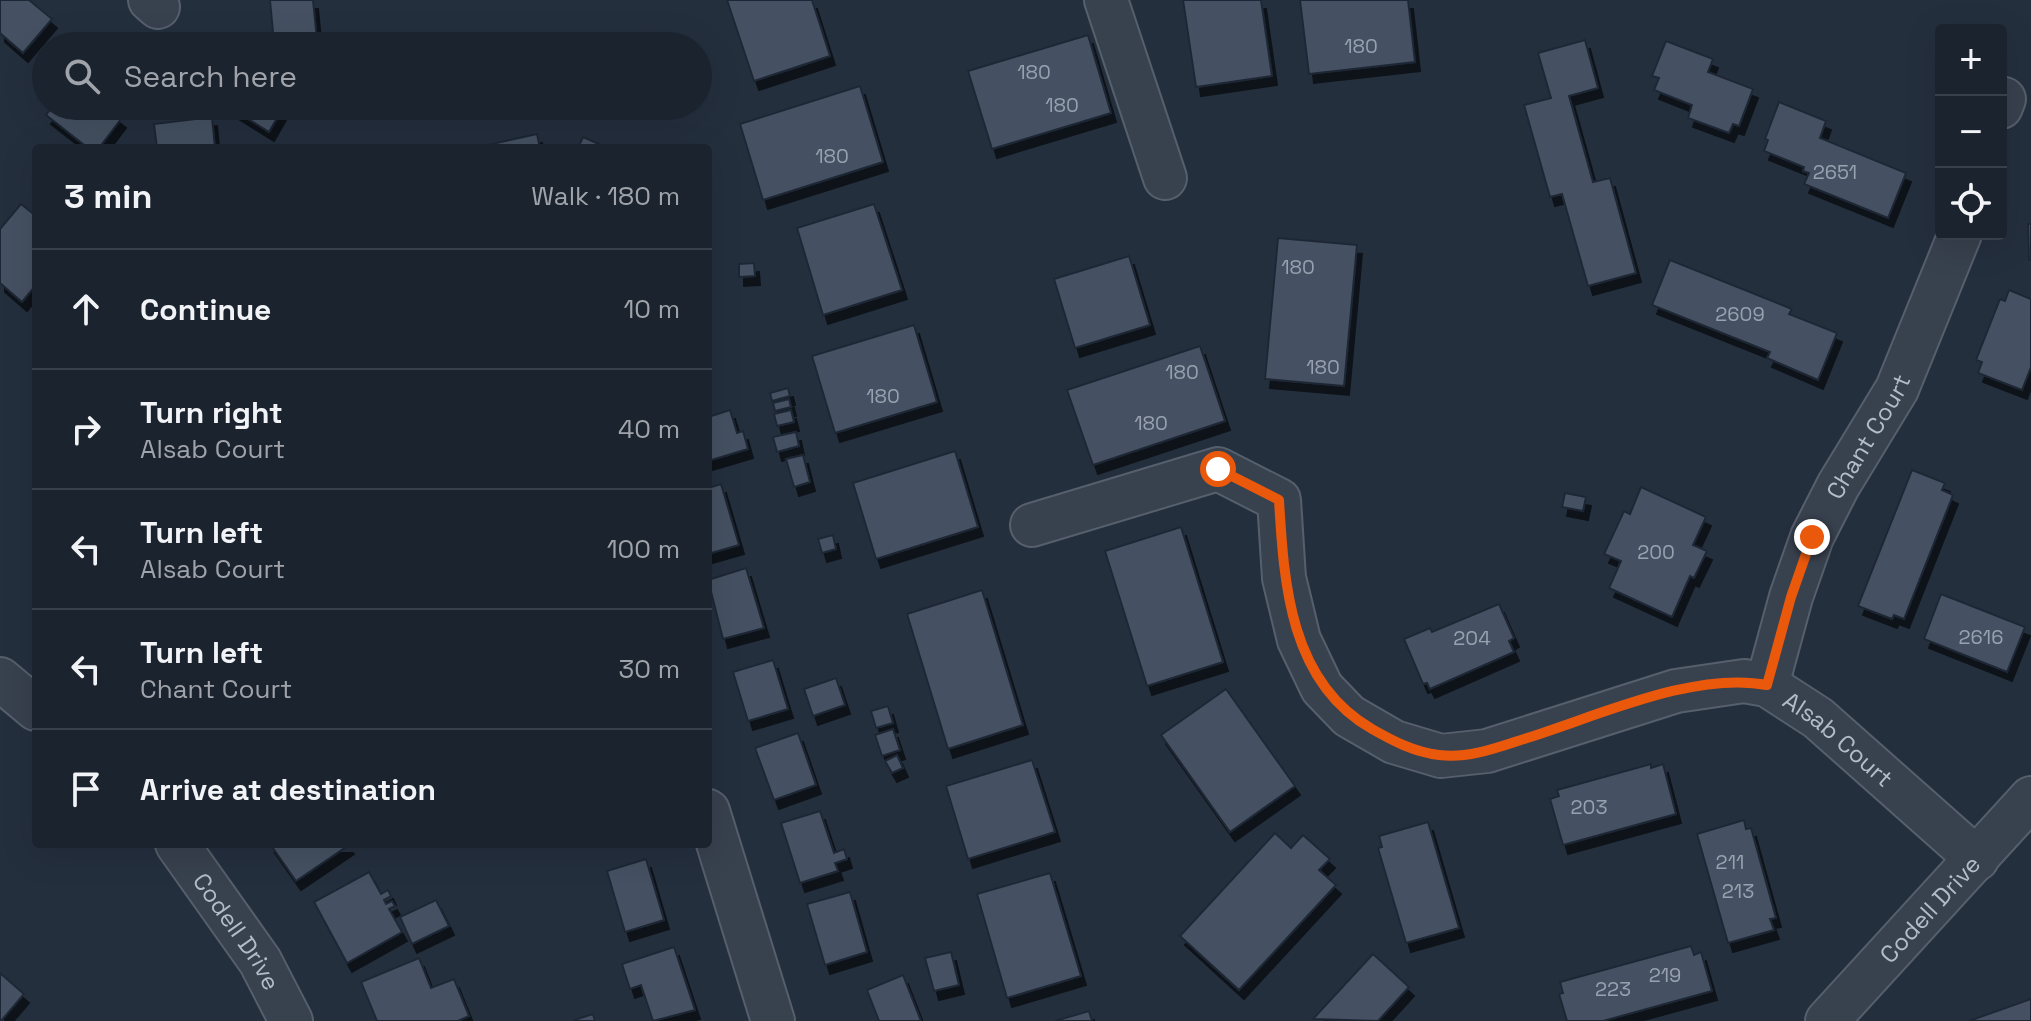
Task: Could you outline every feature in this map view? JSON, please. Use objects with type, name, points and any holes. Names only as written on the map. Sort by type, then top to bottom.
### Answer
[{"type":"street","points":[[1106,0],[1165,178]]},
{"type":"street","name":"Chant Court","points":[[1767,685],[1791,597],[1812,537],[1838,486],[1897,389],[1958,240]]},
{"type":"street","name":"Alsab Court","points":[[1032,525],[1218,469],[1279,500],[1284,578],[1299,640],[1322,688],[1349,716],[1416,751],[1441,756],[1487,751],[1676,691],[1744,681],[1767,685],[1818,718],[1977,859]]},
{"type":"street","name":"Codell Drive","points":[[1827,1021],[2031,798]]},
{"type":"street","points":[[712,824],[773,1021]]},
{"type":"street","name":"Codell Drive","points":[[180,848],[260,961],[291,1021]]},
{"type":"building","points":[[0,0],[29,0],[52,19],[41,32],[32,32],[32,42],[23,53],[0,33]]},
{"type":"building","points":[[270,0],[313,0],[316,32],[273,32]]},
{"type":"building","points":[[727,0],[812,0],[830,56],[754,81]]},
{"type":"building","points":[[1183,0],[1261,0],[1272,76],[1196,87]]},
{"type":"building","points":[[1300,0],[1408,0],[1415,62],[1309,74]]},
{"type":"building","points":[[1088,35],[1111,113],[992,149],[968,71]]},
{"type":"building","points":[[1585,40],[1598,88],[1569,96],[1593,182],[1610,178],[1636,273],[1588,286],[1562,194],[1550,197],[1524,105],[1551,98],[1538,53]]},
{"type":"building","points":[[1666,41],[1713,59],[1708,72],[1753,89],[1739,126],[1733,124],[1729,133],[1688,118],[1692,105],[1654,90],[1659,78],[1652,76]]},
{"type":"building","points":[[860,86],[883,162],[763,200],[740,124]]},
{"type":"building","points":[[1779,102],[1826,121],[1820,138],[1906,173],[1888,218],[1804,184],[1809,173],[1803,171],[1804,167],[1764,151],[1768,140],[1765,139]]},
{"type":"building","points":[[52,120],[120,120],[102,144],[83,144]]},
{"type":"building","points":[[212,120],[215,144],[156,144],[154,124]]},
{"type":"building","points":[[250,120],[276,120],[269,132]]},
{"type":"building","points":[[537,134],[539,144],[492,144]]},
{"type":"building","points":[[583,137],[599,144],[580,144]]},
{"type":"building","points":[[21,204],[32,213],[32,290],[22,302],[0,283],[0,229]]},
{"type":"building","points":[[874,204],[902,290],[823,315],[797,228]]},
{"type":"building","points":[[2028,224],[2031,224],[2031,260],[2029,260]]},
{"type":"building","points":[[1278,238],[1357,245],[1344,386],[1265,379]]},
{"type":"building","points":[[1129,256],[1150,325],[1075,348],[1054,279]]},
{"type":"building","points":[[1670,260],[1792,309],[1789,314],[1837,333],[1818,380],[1767,358],[1770,352],[1652,305]]},
{"type":"building","points":[[754,263],[755,276],[739,277],[739,264]]},
{"type":"building","points":[[2009,290],[2031,299],[2031,367],[2022,390],[1978,373],[1982,362],[1976,360],[2000,299],[2005,301]]},
{"type":"building","points":[[914,325],[937,402],[835,433],[812,356]]},
{"type":"building","points":[[1200,346],[1225,421],[1093,465],[1067,390]]},
{"type":"building","points":[[788,388],[790,396],[772,401],[770,393]]},
{"type":"building","points":[[789,399],[791,407],[775,411],[773,403]]},
{"type":"building","points":[[730,410],[737,433],[743,431],[748,449],[712,460],[712,416]]},
{"type":"building","points":[[791,410],[794,422],[777,426],[774,414]]},
{"type":"building","points":[[796,432],[799,446],[777,452],[773,437]]},
{"type":"building","points":[[955,451],[978,527],[876,559],[853,483]]},
{"type":"building","points":[[803,455],[810,482],[794,487],[786,459]]},
{"type":"building","points":[[1912,470],[1945,483],[1942,490],[1953,495],[1904,619],[1894,615],[1892,619],[1858,606]]},
{"type":"building","points":[[721,484],[739,545],[712,553],[712,487]]},
{"type":"building","points":[[1641,487],[1706,517],[1693,545],[1707,551],[1694,578],[1690,576],[1672,617],[1609,588],[1621,561],[1604,554],[1624,511],[1630,514]]},
{"type":"building","points":[[1565,493],[1586,497],[1583,511],[1562,507]]},
{"type":"building","points":[[1181,527],[1223,662],[1147,686],[1105,551]]},
{"type":"building","points":[[833,535],[836,549],[822,553],[818,539]]},
{"type":"building","points":[[746,568],[764,628],[723,639],[712,596],[712,579]]},
{"type":"building","points":[[982,590],[1023,725],[948,749],[907,614]]},
{"type":"building","points":[[1941,594],[2025,627],[2007,672],[1924,639]]},
{"type":"building","points":[[1499,604],[1514,638],[1509,641],[1514,652],[1430,689],[1427,683],[1423,684],[1404,639],[1430,628],[1432,632]]},
{"type":"building","points":[[773,660],[788,709],[748,721],[733,672]]},
{"type":"building","points":[[836,678],[845,705],[813,716],[804,689]]},
{"type":"building","points":[[1226,689],[1295,786],[1230,832],[1161,735]]},
{"type":"building","points":[[888,706],[893,723],[876,728],[871,711]]},
{"type":"building","points":[[893,729],[900,750],[882,756],[875,735]]},
{"type":"building","points":[[798,733],[816,785],[774,800],[755,748]]},
{"type":"building","points":[[897,755],[903,768],[892,773],[885,761]]},
{"type":"building","points":[[1032,760],[1055,832],[968,859],[946,786]]},
{"type":"building","points":[[1651,764],[1651,768],[1663,764],[1676,814],[1563,845],[1550,799],[1559,796],[1557,790]]},
{"type":"building","points":[[820,811],[834,853],[844,849],[847,859],[835,863],[838,871],[800,883],[781,823]]},
{"type":"building","points":[[1744,820],[1746,829],[1751,828],[1776,918],[1770,919],[1774,930],[1728,943],[1697,834]]},
{"type":"building","points":[[1428,822],[1459,928],[1406,943],[1378,848],[1382,847],[1379,836]]},
{"type":"building","points":[[1275,833],[1291,848],[1303,835],[1330,859],[1319,870],[1336,885],[1239,990],[1180,936]]},
{"type":"building","points":[[273,848],[345,848],[296,881]]},
{"type":"building","points":[[646,859],[664,920],[625,932],[607,871]]},
{"type":"building","points":[[369,872],[381,894],[388,890],[391,896],[384,900],[386,904],[392,901],[395,906],[389,909],[402,932],[347,963],[314,902]]},
{"type":"building","points":[[1050,873],[1081,976],[1007,998],[977,894]]},
{"type":"building","points":[[850,892],[867,952],[825,965],[807,904]]},
{"type":"building","points":[[436,900],[449,926],[412,944],[400,917]]},
{"type":"building","points":[[1691,946],[1694,955],[1701,952],[1712,991],[1603,1021],[1567,1021],[1559,994],[1563,993],[1560,982]]},
{"type":"building","points":[[674,947],[695,1010],[653,1021],[641,985],[630,989],[622,964]]},
{"type":"building","points":[[951,952],[959,985],[934,991],[925,958]]},
{"type":"building","points":[[1373,954],[1409,987],[1378,1021],[1313,1019]]},
{"type":"building","points":[[419,958],[431,988],[454,979],[469,1016],[458,1021],[377,1021],[361,982]]},
{"type":"building","points":[[0,973],[24,994],[1,1021],[0,1021]]},
{"type":"building","points":[[903,975],[921,1021],[879,1021],[867,990]]},
{"type":"building","points":[[2031,999],[2031,1021],[1969,1021]]},
{"type":"building","points":[[1089,1011],[1092,1021],[1055,1021]]},
{"type":"building","points":[[593,1014],[595,1021],[574,1021],[574,1020]]},
{"type":"route","points":[[1218,469],[1279,500],[1284,578],[1299,640],[1322,688],[1349,716],[1394,742],[1441,756],[1487,751],[1676,691],[1744,681],[1767,685],[1791,597],[1812,537]]}]
